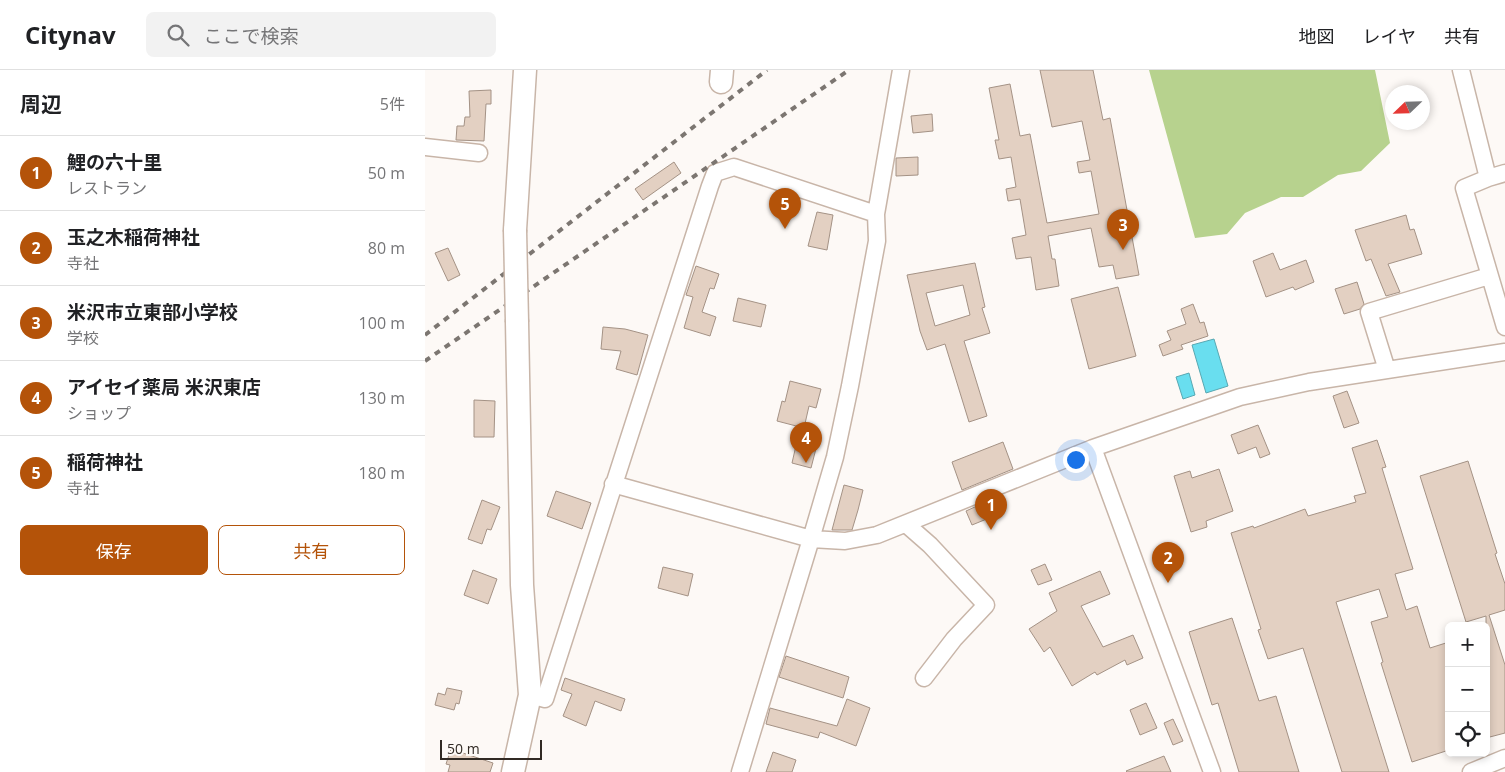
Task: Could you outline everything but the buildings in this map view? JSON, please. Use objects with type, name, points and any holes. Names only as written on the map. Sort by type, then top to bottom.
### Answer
[{"type":"street","points":[[513,772],[531,695],[522,585],[515,230],[525,70]]},
{"type":"street","points":[[740,772],[835,457],[877,241],[876,214],[901,70]]},
{"type":"street","points":[[1461,70],[1488,178]]},
{"type":"street","points":[[425,147],[479,153]]},
{"type":"street","points":[[531,695],[545,699],[715,173],[734,166],[876,214]]},
{"type":"street","points":[[1505,173],[1464,188],[1505,327]]},
{"type":"street","points":[[1387,370],[1369,312],[1489,276]]},
{"type":"street","points":[[613,484],[811,539],[845,541],[877,536],[1093,448],[1240,397],[1309,382],[1505,352]]},
{"type":"street","points":[[1093,448],[1212,772]]},
{"type":"street","points":[[906,524],[930,545],[986,605],[954,639],[925,678]]},
{"type":"street","points":[[1471,772],[1505,758]]},
{"type":"green space","points":[[1149,70],[1375,70],[1385,119],[1385,130],[1387,130],[1390,143],[1361,171],[1338,175],[1303,197],[1281,197],[1245,213],[1227,234],[1195,238]]},
{"type":"water","points":[[1214,339],[1228,386],[1206,393],[1192,345]]},
{"type":"water","points":[[1189,373],[1195,395],[1183,399],[1176,377]]},
{"type":"railway","points":[[425,335],[767,70]]},
{"type":"railway","points":[[425,361],[849,70]]},
{"type":"place","name":"稲荷神社","points":[[785,229]]},
{"type":"place","name":"米沢市立東部小学校","points":[[1123,250]]},
{"type":"place","name":"アイセイ薬局 米沢東店","points":[[806,463]]},
{"type":"place","name":"鯉の六十里","points":[[991,530]]},
{"type":"place","name":"玉之木稲荷神社","points":[[1168,583]]}]
